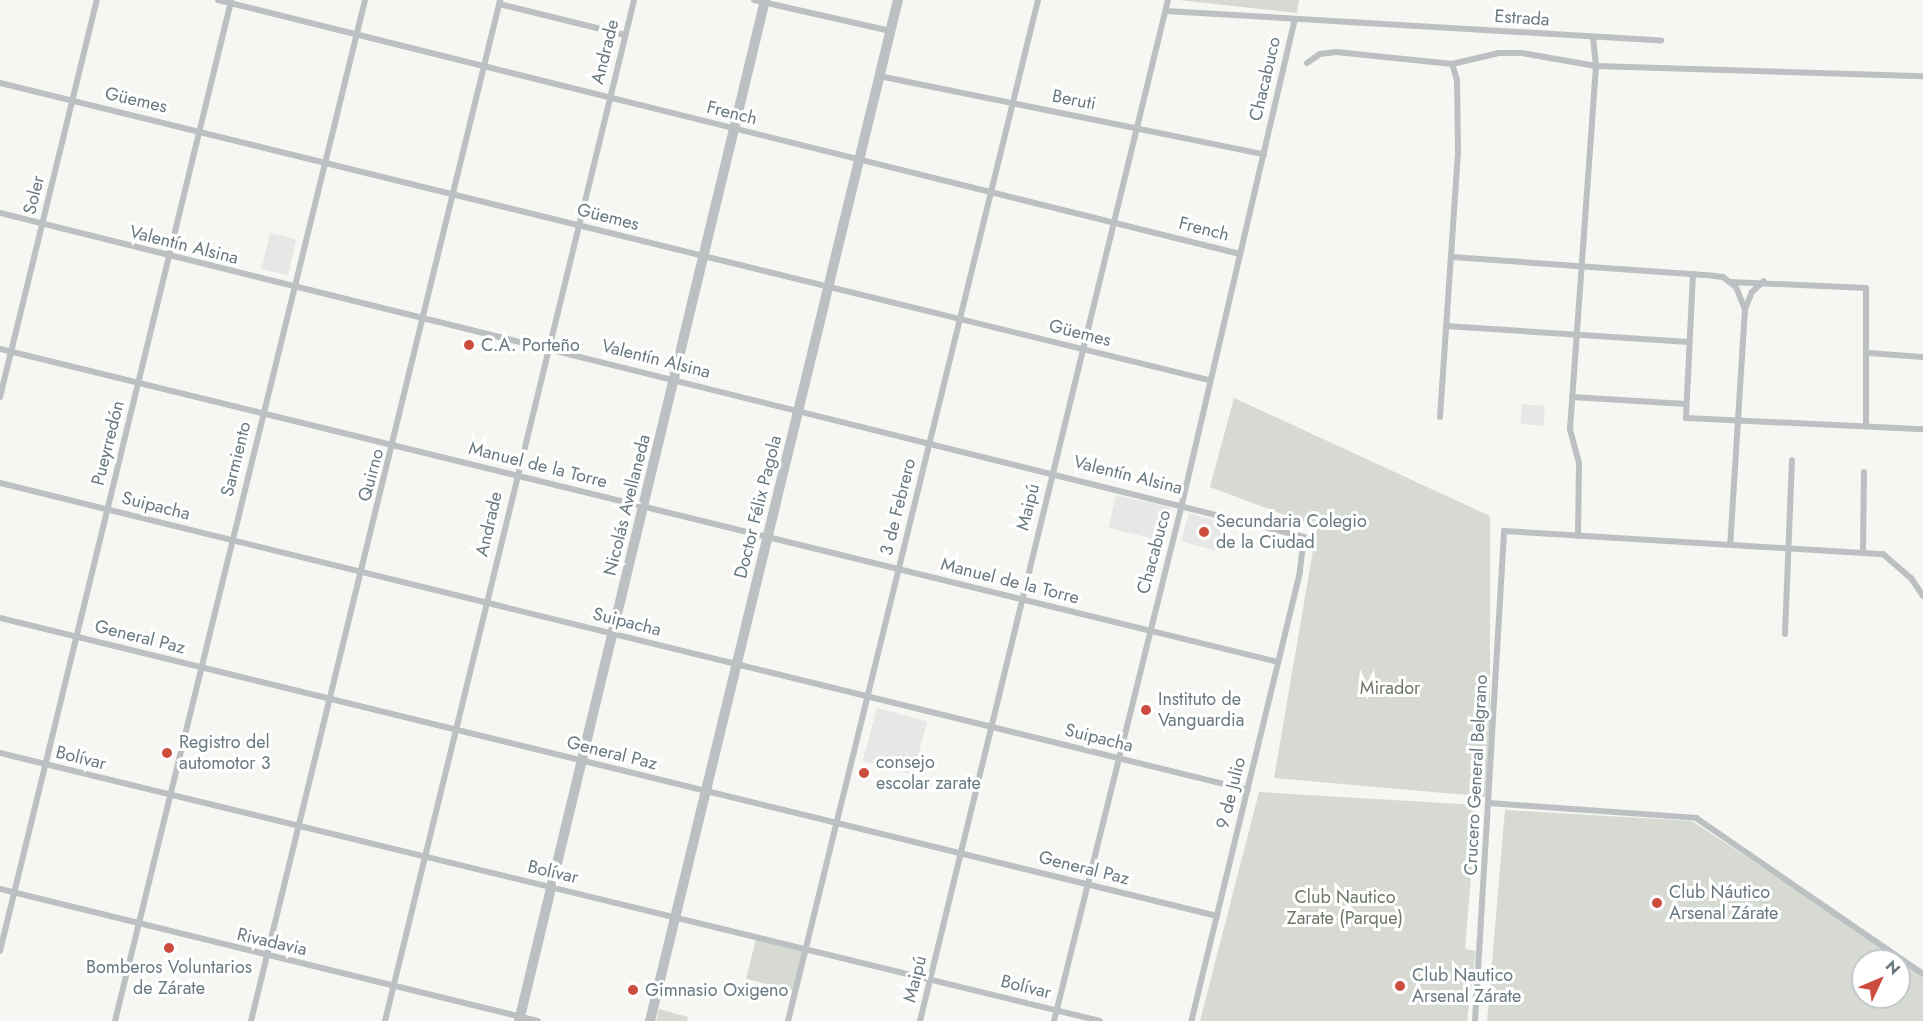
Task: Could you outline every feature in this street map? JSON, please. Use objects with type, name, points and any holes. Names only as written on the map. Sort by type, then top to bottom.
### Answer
[{"type":"street","name":"Soler","points":[[0,397],[97,0]]},
{"type":"street","name":"French","points":[[218,0],[1240,254]]},
{"type":"street","name":"Sarmiento","points":[[115,1021],[262,413],[365,0]]},
{"type":"street","name":"Andrade","points":[[385,1021],[576,225],[634,0]]},
{"type":"street","name":"Doctor Félix Pagola","points":[[650,1021],[898,0]]},
{"type":"street","name":"3 de Febrero","points":[[788,1021],[1038,0]]},
{"type":"street","name":"Maipú","points":[[920,1021],[1080,348],[1168,0]]},
{"type":"street","points":[[761,1],[891,31]]},
{"type":"street","name":"Nicolás Avellaneda","points":[[520,1019],[704,256],[761,1]]},
{"type":"street","name":"Pueyrredón","points":[[0,951],[167,257],[231,2]]},
{"type":"street","points":[[499,2],[625,35]]},
{"type":"street","name":"Quirno","points":[[251,1021],[360,573],[394,446],[499,2]]},
{"type":"street","name":"Estrada","points":[[1166,11],[1593,38],[1660,40]]},
{"type":"street","name":"Chacabuco","points":[[1054,1021],[1182,504],[1208,380],[1295,19]]},
{"type":"street","points":[[1593,38],[1596,66],[1570,429],[1580,463],[1578,536],[1883,554],[1894,560],[1923,596]]},
{"type":"street","points":[[1306,63],[1320,54],[1336,52],[1452,64],[1499,53],[1522,53],[1596,66],[1923,76]]},
{"type":"street","points":[[1440,417],[1452,257],[1458,122],[1452,64]]},
{"type":"street","name":"Beruti","points":[[879,76],[1264,154]]},
{"type":"street","name":"Güemes","points":[[0,83],[199,130],[1208,380]]},
{"type":"street","name":"Valentín Alsina","points":[[0,213],[167,257],[1182,504],[1304,537]]},
{"type":"street","points":[[1452,257],[1723,277],[1731,282],[1745,309]]},
{"type":"street","points":[[1693,274],[1686,418],[1923,429]]},
{"type":"street","points":[[1730,545],[1745,309],[1752,292],[1764,281]]},
{"type":"street","points":[[1731,282],[1862,285],[1867,292],[1866,425]]},
{"type":"street","points":[[1446,326],[1576,337],[1688,342]]},
{"type":"street","name":"Manuel de la Torre","points":[[0,349],[1278,662]]},
{"type":"street","points":[[1868,353],[1923,357]]},
{"type":"street","points":[[1572,397],[1686,404]]},
{"type":"street","points":[[1785,634],[1792,460]]},
{"type":"street","points":[[1863,552],[1864,472]]},
{"type":"street","name":"Suipacha","points":[[0,483],[1248,790]]},
{"type":"street","name":"Crucero General Belgrano","points":[[1475,1021],[1504,531],[1578,536]]},
{"type":"street","name":"9 de Julio","points":[[1191,1021],[1278,662],[1304,537]]},
{"type":"street","name":"General Paz","points":[[0,618],[1216,916]]},
{"type":"street","name":"Bolívar","points":[[0,753],[1100,1021]]},
{"type":"street","points":[[1489,803],[1696,818],[1923,974]]},
{"type":"street","name":"Rivadavia","points":[[0,889],[520,1019],[538,1021]]},
{"type":"shaded area","points":[[270,233],[296,239],[288,275],[262,269]]},
{"type":"shaded area","points":[[1522,404],[1545,406],[1543,426],[1520,424]]},
{"type":"shaded area","points":[[1116,495],[1172,508],[1164,541],[1108,528]]},
{"type":"shaded area","name":"Secundaria Colegio de la Ciudad","points":[[1189,513],[1225,523],[1217,551],[1181,541]]},
{"type":"shaded area","points":[[877,708],[927,721],[913,775],[863,761]]},
{"type":"green space","points":[[1179,0],[1299,0],[1297,13]]},
{"type":"green space","name":"Mirador","points":[[1234,398],[1490,516],[1490,797],[1274,778],[1317,527],[1210,487]]},
{"type":"green space","name":"Club Nautico Zarate (Parque)","points":[[1259,792],[1477,805],[1465,949],[1476,951],[1467,1021],[1200,1021]]},
{"type":"green space","name":"Club Náutico Arsenal Zárate","points":[[1505,810],[1692,821],[1887,949],[1851,949],[1851,1009],[1911,1009],[1911,965],[1923,973],[1923,1021],[1487,1021]]},
{"type":"green space","points":[[756,939],[804,951],[794,991],[746,979]]},
{"type":"green space","points":[[659,1009],[688,1017],[687,1021],[656,1021]]},
{"type":"place","name":"C.A. Porteño","points":[[469,345]]},
{"type":"place","name":"Secundaria Colegio de la Ciudad","points":[[1204,532]]},
{"type":"place","name":"Instituto de Vanguardia","points":[[1146,710]]},
{"type":"place","name":"Registro del automotor 3","points":[[167,753]]},
{"type":"place","name":"consejo escolar zarate","points":[[864,773]]},
{"type":"place","name":"Club Náutico Arsenal Zárate","points":[[1657,903]]},
{"type":"place","name":"Bomberos Voluntarios de Zárate","points":[[169,948]]},
{"type":"place","name":"Club Nautico Arsenal Zárate","points":[[1400,986]]},
{"type":"place","name":"Gimnasio Oxigeno","points":[[633,990]]}]
